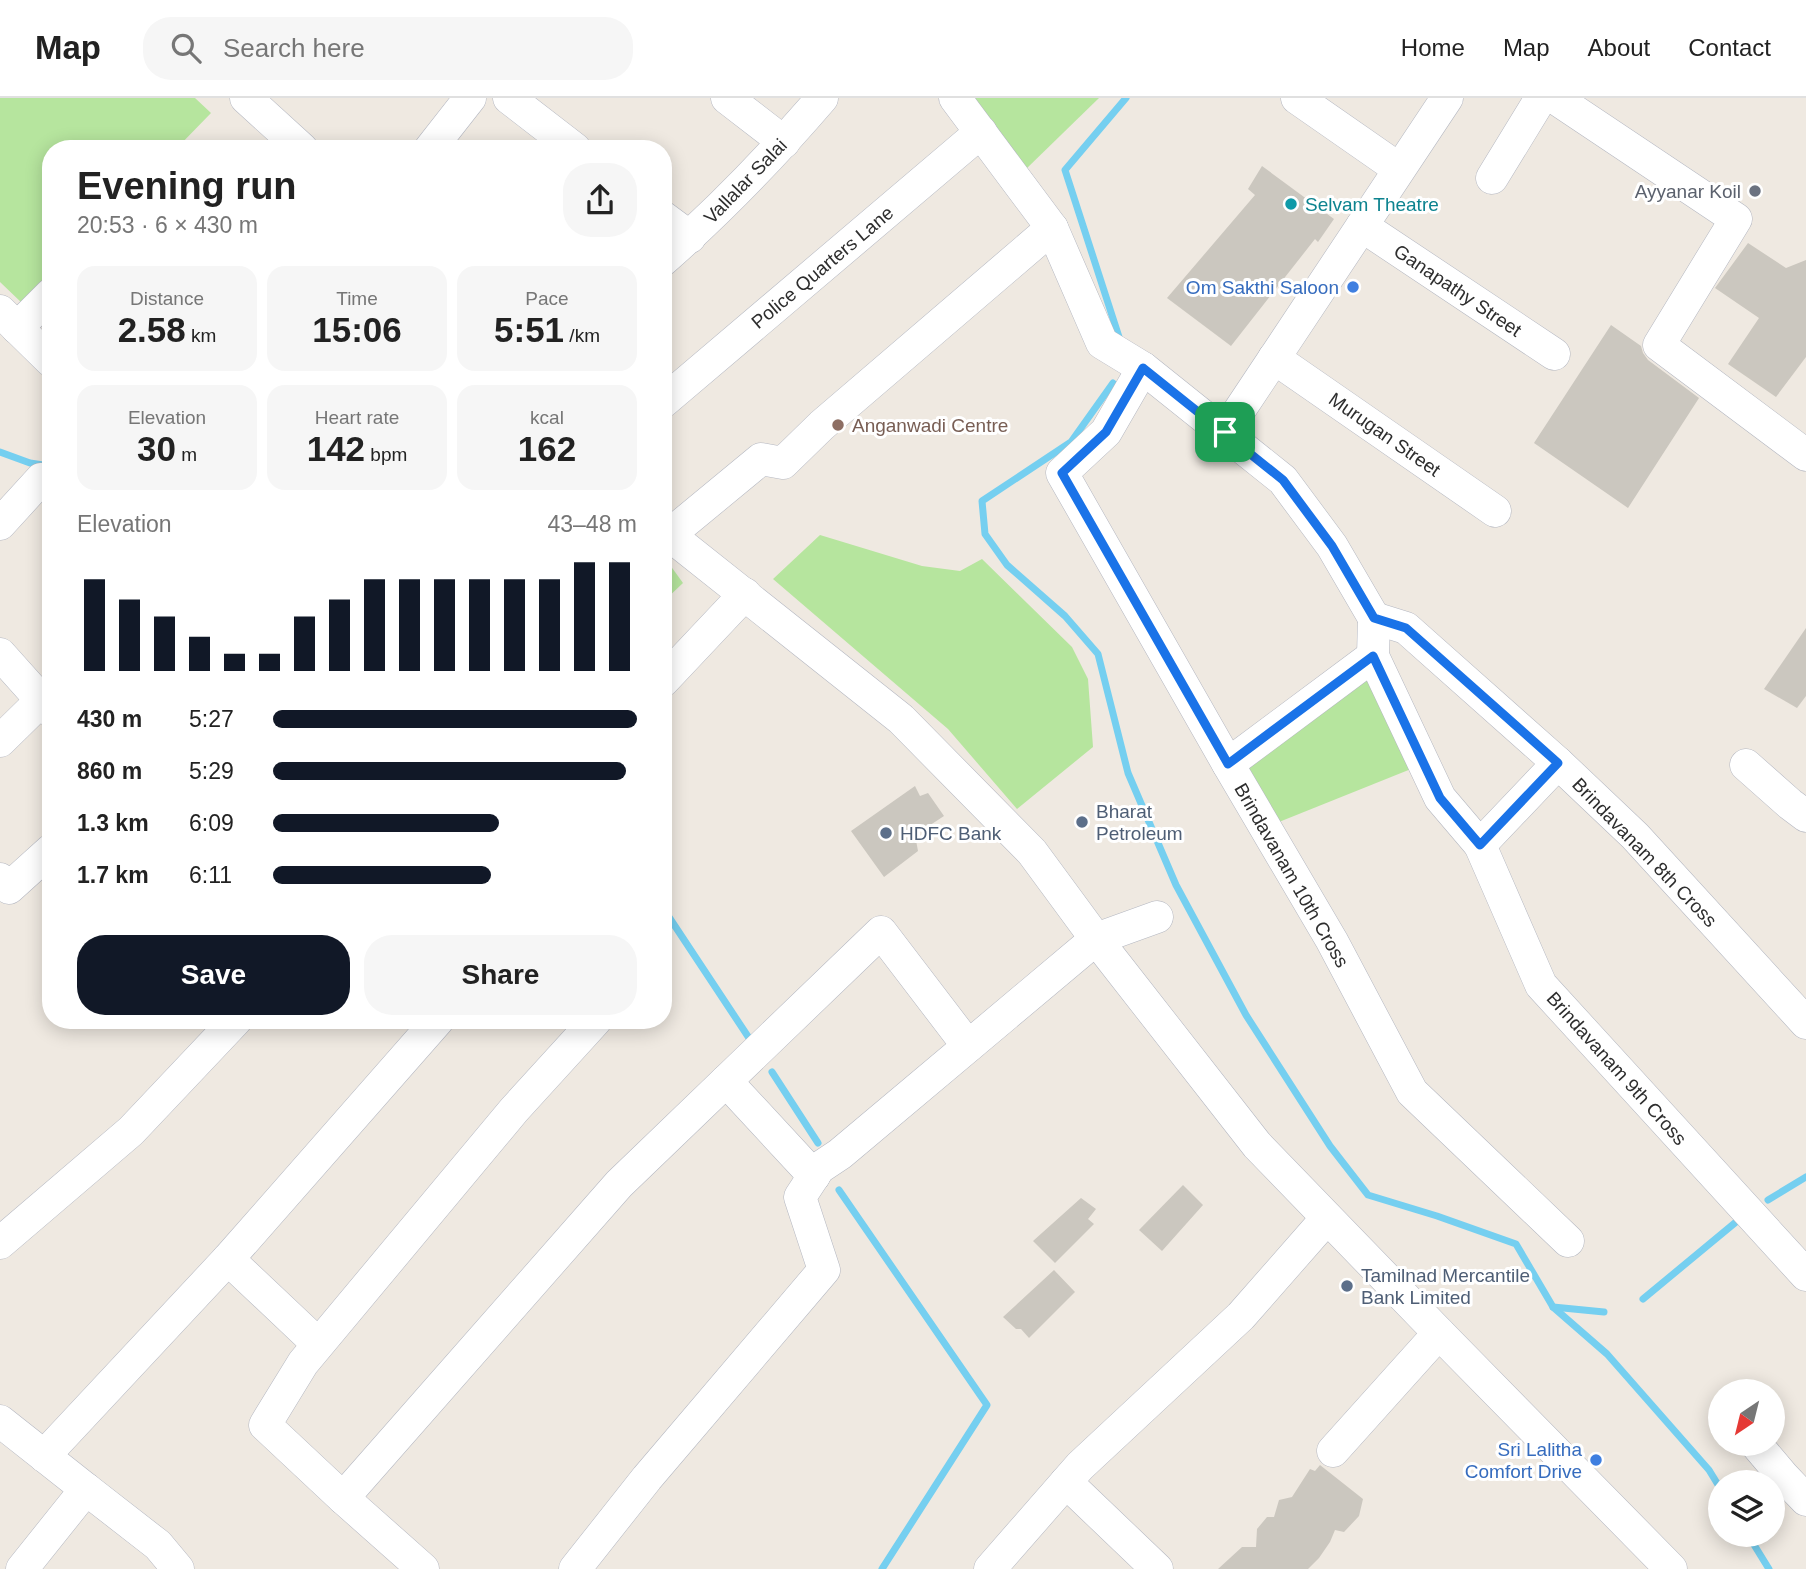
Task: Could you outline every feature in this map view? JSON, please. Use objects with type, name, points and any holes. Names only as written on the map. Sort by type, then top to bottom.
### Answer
[{"type":"street","points":[[246,98],[292,140]]},
{"type":"street","points":[[437,140],[470,98]]},
{"type":"street","points":[[509,98],[563,140]]},
{"type":"street","points":[[727,98],[784,142]]},
{"type":"street","name":"Vallalar Salai","points":[[672,252],[784,142],[822,98]]},
{"type":"street","points":[[955,98],[1052,228],[1102,343],[1143,368],[1283,480],[1332,546],[1374,618]]},
{"type":"street","points":[[1297,98],[1399,169]]},
{"type":"street","points":[[1225,432],[1447,98]]},
{"type":"street","points":[[1492,178],[1541,98]]},
{"type":"street","points":[[1555,98],[1735,219],[1659,345],[1806,455]]},
{"type":"street","name":"Police Quarters Lane","points":[[672,394],[981,132]]},
{"type":"street","points":[[672,224],[690,237]]},
{"type":"street","name":"Ganapathy Street","points":[[1362,226],[1554,354]]},
{"type":"street","points":[[672,527],[761,459],[783,463],[822,425],[1052,228]]},
{"type":"street","points":[[42,299],[9,319],[42,352]]},
{"type":"street","name":"Murugan Street","points":[[1274,358],[1495,511]]},
{"type":"street","name":"Brindavanam 10th Cross","points":[[1143,368],[1106,432],[1062,473],[1332,941],[1412,1092],[1568,1241]]},
{"type":"street","points":[[0,524],[41,479]]},
{"type":"street","points":[[672,537],[901,719],[1032,852],[1096,939],[1257,1144],[1439,1333],[1654,1563]]},
{"type":"street","points":[[672,671],[745,594]]},
{"type":"street","name":"Brindavanam 9th Cross","points":[[1374,618],[1373,656],[1440,798],[1480,845],[1541,985],[1806,1275]]},
{"type":"street","name":"Brindavanam 8th Cross","points":[[1374,618],[1406,628],[1558,763],[1635,836],[1806,1023]]},
{"type":"street","points":[[0,654],[42,695]]},
{"type":"street","points":[[1228,764],[1373,656]]},
{"type":"street","points":[[0,741],[42,706]]},
{"type":"street","points":[[1480,845],[1558,763]]},
{"type":"street","points":[[1746,765],[1806,816]]},
{"type":"street","points":[[0,879],[9,888],[42,858]]},
{"type":"street","points":[[575,1569],[648,1478],[824,1270],[800,1197],[819,1168],[840,1154],[1096,939],[1157,917]]},
{"type":"street","points":[[343,1498],[619,1184],[881,932],[968,1046]]},
{"type":"street","points":[[0,1243],[131,1131],[227,1029]]},
{"type":"street","points":[[44,1456],[228,1259],[430,1029]]},
{"type":"street","points":[[424,1569],[265,1425],[303,1363],[318,1344],[514,1110],[588,1029]]},
{"type":"street","points":[[726,1081],[814,1176]]},
{"type":"street","points":[[990,1569],[1080,1466],[1241,1315],[1327,1218]]},
{"type":"street","points":[[228,1259],[318,1344]]},
{"type":"street","points":[[1333,1451],[1439,1333]]},
{"type":"street","points":[[0,1421],[158,1545],[178,1569]]},
{"type":"street","points":[[1766,1456],[1806,1500]]},
{"type":"street","points":[[1066,1482],[1157,1569]]},
{"type":"street","points":[[22,1569],[86,1489]]},
{"type":"green space","points":[[0,98],[195,98],[211,113],[185,140],[42,140],[42,285],[23,304],[0,282]]},
{"type":"green space","points":[[971,98],[1099,98],[1024,171]]},
{"type":"green space","points":[[820,535],[922,566],[960,571],[982,559],[1072,647],[1088,679],[1093,747],[1017,809],[948,729],[773,579]]},
{"type":"green space","points":[[672,568],[683,583],[672,593]]},
{"type":"green space","points":[[1368,675],[1416,767],[1274,824],[1244,766]]},
{"type":"building","points":[[1262,166],[1334,219],[1318,242],[1315,239],[1231,346],[1167,298],[1255,195],[1248,189]]},
{"type":"building","points":[[1748,243],[1786,268],[1806,260],[1806,357],[1776,397],[1728,364],[1759,318],[1715,288]]},
{"type":"building","points":[[1611,325],[1641,346],[1648,360],[1699,398],[1628,508],[1534,443]]},
{"type":"building","points":[[1806,628],[1806,696],[1797,708],[1764,689]]},
{"type":"building","name":"HDFC Bank","points":[[915,786],[920,796],[928,793],[944,816],[915,835],[918,851],[884,877],[851,831]]},
{"type":"building","points":[[1183,1185],[1203,1205],[1162,1251],[1139,1230]]},
{"type":"building","points":[[1081,1198],[1096,1209],[1088,1219],[1094,1224],[1055,1263],[1033,1241]]},
{"type":"building","points":[[1054,1270],[1075,1292],[1029,1338],[1003,1317]]},
{"type":"building","points":[[1320,1465],[1363,1499],[1359,1516],[1344,1532],[1335,1530],[1319,1558],[1308,1569],[1218,1569],[1242,1547],[1256,1547],[1257,1529],[1267,1517],[1274,1517],[1279,1500],[1292,1497],[1310,1469],[1315,1471]]},
{"type":"waterway","points":[[1120,340],[1065,170],[1126,98]]},
{"type":"waterway","points":[[1113,383],[1071,442],[982,501],[985,534],[1007,565],[1065,616],[1098,654],[1128,773],[1176,885],[1246,1015],[1330,1146],[1368,1195],[1516,1244],[1553,1307],[1607,1354],[1709,1470]]},
{"type":"waterway","points":[[0,452],[42,465]]},
{"type":"waterway","points":[[672,922],[749,1038]]},
{"type":"waterway","points":[[772,1072],[818,1143]]},
{"type":"waterway","points":[[1768,1200],[1806,1177]]},
{"type":"waterway","points":[[839,1190],[987,1405],[882,1569]]},
{"type":"waterway","points":[[1643,1299],[1736,1222]]},
{"type":"waterway","points":[[1553,1307],[1604,1312]]},
{"type":"waterway","points":[[1755,1547],[1769,1569]]},
{"type":"place","name":"Ayyanar Koil","points":[[1755,191]]},
{"type":"place","name":"Selvam Theatre","points":[[1291,204]]},
{"type":"place","name":"Om Sakthi Saloon","points":[[1353,287]]},
{"type":"place","name":"Anganwadi Centre","points":[[838,425]]},
{"type":"place","name":"Bharat Petroleum","points":[[1082,822]]},
{"type":"place","name":"HDFC Bank","points":[[886,833]]},
{"type":"place","name":"Tamilnad Mercantile Bank Limited","points":[[1347,1286]]},
{"type":"place","name":"Sri Lalitha Comfort Drive","points":[[1596,1460]]},
{"type":"route","points":[[1143,368],[1225,432],[1283,480],[1332,546],[1374,618],[1406,628],[1558,763],[1480,845],[1440,798],[1373,656],[1228,764],[1062,473],[1106,432],[1143,368]]}]
